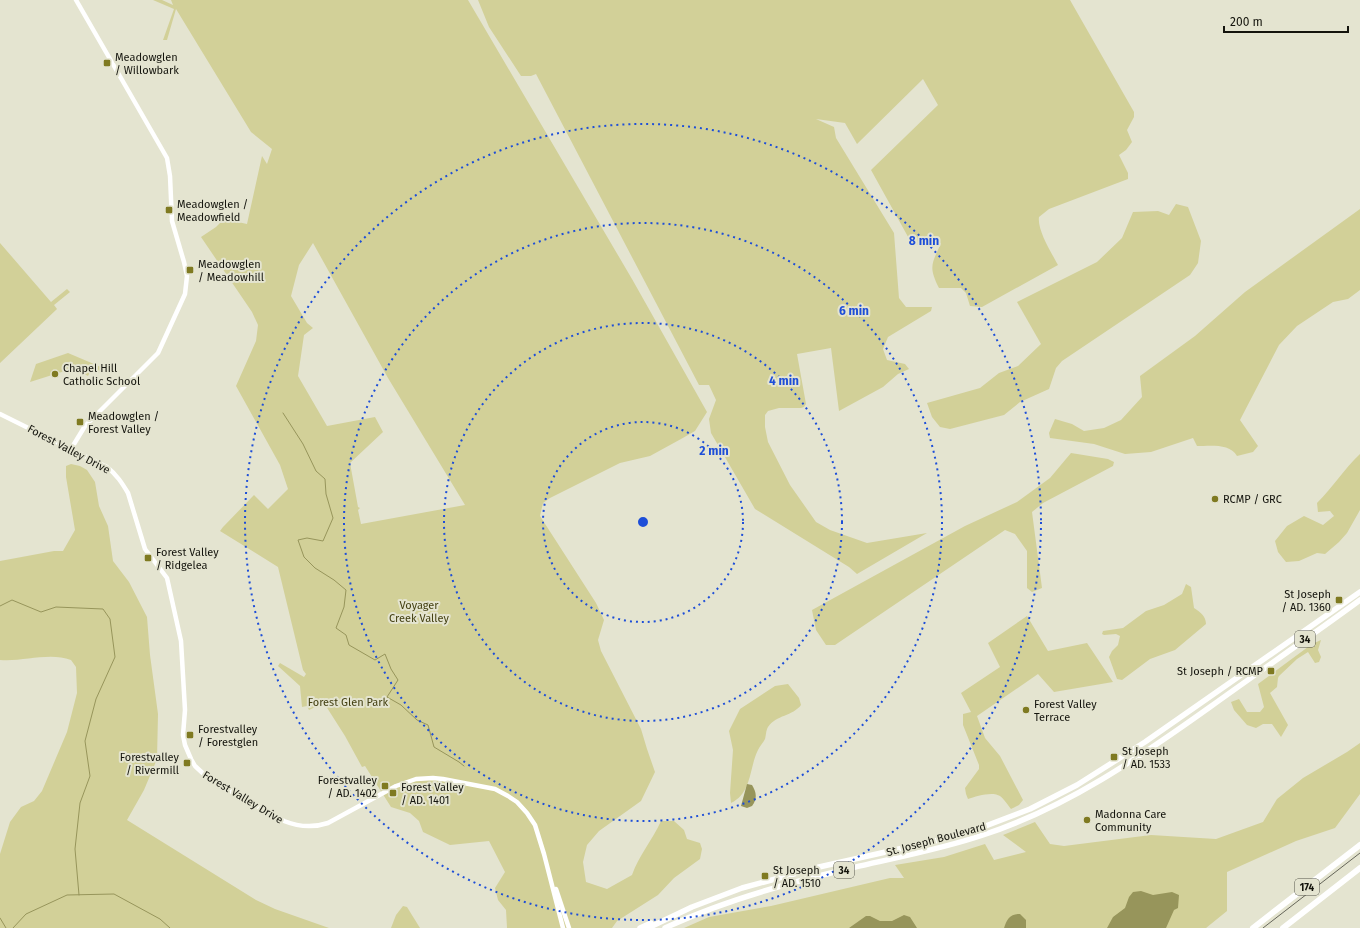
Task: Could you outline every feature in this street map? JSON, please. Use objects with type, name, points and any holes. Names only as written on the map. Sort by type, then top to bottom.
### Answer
[{"type":"highway","name":"174","points":[[1253,928],[1360,845]]},
{"type":"highway","name":"174","points":[[1282,928],[1360,868]]},
{"type":"main road","name":"St. Joseph Boulevard","points":[[648,928],[692,907],[742,888],[818,867],[939,840],[975,830],[1030,809],[1074,787],[1105,769],[1193,710],[1360,592]]},
{"type":"main road","points":[[1354,597],[1359,601]]},
{"type":"main road","name":"St. Joseph Boulevard","points":[[665,928],[686,918],[763,891],[838,871],[943,847],[984,835],[1034,815],[1109,775],[1151,748],[1359,601]]},
{"type":"main road","points":[[1193,710],[1198,716]]},
{"type":"main road","points":[[1105,769],[1109,775]]},
{"type":"main road","points":[[640,928],[682,908],[692,907]]},
{"type":"street","points":[[71,449],[85,426],[158,353],[184,298],[187,282],[186,267],[172,221],[170,176],[167,158],[76,0]]},
{"type":"street","name":"Forest Valley Drive","points":[[0,414],[107,468],[119,478],[128,493],[145,549],[167,578],[181,641],[185,710],[184,738],[188,753],[199,770],[209,778],[284,821],[306,827],[328,823],[396,786],[409,781],[433,778],[485,786],[508,796],[517,802],[535,825],[550,874],[563,928]]},
{"type":"street","name":"Forest Valley Drive","points":[[550,874],[569,928]]},
{"type":"green space","points":[[153,0],[162,0],[173,5],[171,0],[468,0],[632,279],[707,412],[695,431],[650,456],[620,463],[550,498],[543,503],[540,516],[596,603],[604,620],[598,640],[601,651],[641,729],[655,772],[641,801],[599,831],[587,845],[583,862],[586,882],[607,889],[632,875],[638,861],[661,821],[674,821],[684,830],[687,839],[700,843],[702,849],[700,859],[674,878],[658,895],[617,921],[612,928],[507,928],[506,910],[498,900],[495,888],[505,872],[489,841],[450,845],[423,832],[419,821],[410,813],[391,807],[365,766],[362,767],[345,736],[324,703],[309,710],[307,706],[302,707],[300,686],[278,666],[280,663],[304,677],[306,674],[303,670],[278,567],[220,531],[254,495],[268,509],[288,489],[280,465],[236,386],[256,341],[258,325],[252,312],[201,237],[216,227],[224,219],[247,224],[262,156],[267,164],[272,149],[251,132],[176,9],[167,40],[163,40],[174,9]],"holes":[[[313,243],[388,378],[465,505],[361,524],[358,510],[360,508],[358,507],[350,463],[383,432],[375,417],[327,426],[298,376],[304,335],[313,328],[307,323],[291,296],[299,265]]]},
{"type":"green space","points":[[478,0],[1070,0],[1134,112],[1134,117],[1127,130],[1132,142],[1126,150],[1119,155],[1128,173],[1128,179],[1049,209],[1039,217],[1040,228],[1058,265],[982,307],[970,306],[966,293],[961,288],[939,288],[933,275],[932,265],[941,243],[934,247],[912,244],[871,170],[938,105],[923,79],[857,144],[845,123],[816,119],[834,127],[836,138],[894,233],[899,298],[906,307],[932,307],[931,311],[888,337],[883,349],[887,360],[905,364],[909,369],[898,374],[883,387],[839,411],[831,348],[797,354],[806,404],[801,408],[779,408],[768,411],[765,415],[765,427],[768,442],[790,485],[816,522],[830,530],[867,543],[927,533],[857,574],[849,567],[755,509],[711,433],[709,419],[716,400],[709,385],[699,385],[536,74],[531,76],[521,76],[489,27]]},
{"type":"green space","points":[[1176,204],[1188,207],[1201,241],[1198,263],[1190,275],[1062,361],[1056,368],[1049,389],[1020,402],[1004,415],[950,429],[940,427],[932,417],[927,403],[980,388],[999,373],[1018,366],[1041,344],[1017,302],[1097,262],[1122,238],[1133,212],[1158,211],[1169,215]]},
{"type":"green space","points":[[1360,209],[1360,290],[1348,299],[1333,302],[1297,326],[1279,345],[1240,420],[1258,446],[1253,452],[1237,456],[1230,449],[1225,447],[1197,446],[1193,438],[1151,452],[1125,454],[1094,444],[1050,438],[1049,433],[1055,419],[1072,424],[1084,431],[1104,428],[1121,420],[1142,397],[1140,376],[1195,336],[1245,292]]},
{"type":"green space","points":[[0,243],[51,302],[67,289],[70,292],[54,305],[57,309],[0,363]]},
{"type":"green space","points":[[68,353],[101,367],[99,373],[95,371],[94,373],[90,372],[88,376],[70,367],[68,370],[30,382],[36,364]]},
{"type":"green space","points":[[1071,453],[1108,459],[1114,462],[1113,466],[1043,503],[1032,512],[1042,588],[1032,592],[1027,588],[1027,551],[1015,534],[1005,530],[835,645],[826,645],[816,630],[812,610],[965,526],[1017,502],[1050,478]]},
{"type":"green space","points":[[1360,454],[1360,510],[1347,533],[1325,554],[1317,553],[1299,561],[1286,562],[1278,552],[1275,541],[1287,526],[1304,516],[1323,525],[1334,516],[1330,511],[1318,512],[1317,503]]},
{"type":"green space","points":[[71,464],[80,466],[87,470],[95,482],[99,506],[108,526],[113,561],[129,582],[147,617],[150,655],[158,714],[157,759],[144,790],[127,820],[256,900],[275,909],[329,928],[0,928],[0,854],[10,822],[21,807],[34,801],[42,791],[67,732],[77,693],[76,667],[71,660],[45,657],[0,660],[0,561],[54,551],[63,551],[75,530],[66,477],[66,466]]},
{"type":"green space","points":[[1186,584],[1191,587],[1194,608],[1204,616],[1206,624],[1175,650],[1150,659],[1122,680],[1117,679],[1109,657],[1118,645],[1120,636],[1116,634],[1104,635],[1102,634],[1103,631],[1123,628],[1146,611],[1164,605],[1182,594]]},
{"type":"green space","points":[[1027,616],[1048,651],[1087,643],[1113,682],[1054,692],[1038,674],[977,716],[985,738],[1000,756],[1023,800],[1019,805],[1011,809],[1000,796],[993,794],[984,794],[968,799],[965,788],[979,769],[979,765],[963,725],[963,714],[971,712],[961,693],[1000,667],[988,643]]},
{"type":"green space","points":[[1321,640],[1318,650],[1321,657],[1319,662],[1315,663],[1308,652],[1297,659],[1279,676],[1277,687],[1270,693],[1288,725],[1281,737],[1272,724],[1263,724],[1256,728],[1247,725],[1234,710],[1231,702],[1239,699],[1247,712],[1260,712],[1264,707],[1258,684],[1312,644]]},
{"type":"green space","points":[[788,684],[799,698],[801,705],[798,709],[775,720],[768,727],[765,739],[755,757],[746,787],[738,799],[731,803],[730,793],[733,750],[729,731],[740,709],[775,686]]},
{"type":"green space","points":[[1360,743],[1360,794],[1335,828],[1296,841],[1227,872],[1227,911],[1206,928],[684,928],[709,917],[771,906],[890,878],[904,878],[895,865],[944,857],[985,844],[994,860],[1026,852],[1003,835],[1035,822],[1050,844],[1064,846],[1151,835],[1216,839],[1263,822],[1277,799],[1303,778]]},
{"type":"green space","points":[[403,906],[407,907],[420,928],[391,928],[396,915]]},
{"type":"shaded area","points":[[747,784],[752,785],[756,796],[752,806],[747,808],[741,806]]},
{"type":"shaded area","points":[[1141,891],[1153,895],[1172,892],[1179,895],[1178,908],[1174,910],[1166,928],[1107,928],[1113,917],[1125,908],[1129,897],[1133,892]]},
{"type":"shaded area","points":[[1020,914],[1026,920],[1026,928],[1004,928],[1009,918]]},
{"type":"shaded area","points":[[904,915],[910,917],[917,928],[849,928],[866,916],[870,916],[880,921],[892,921]]},
{"type":"waterway","points":[[283,413],[303,444],[316,471],[325,479],[326,494],[333,518],[323,541],[307,538],[298,540],[304,557],[315,568],[334,580],[346,590],[344,607],[336,628],[346,635],[349,645],[375,660],[385,654],[391,669],[398,680],[387,697],[401,705],[417,720],[428,725],[434,747],[464,766]]},
{"type":"waterway","points":[[0,606],[12,600],[41,612],[56,607],[103,609],[110,619],[115,657],[96,699],[85,741],[90,776],[80,803],[75,849],[79,895]]},
{"type":"waterway","points":[[13,928],[26,914],[67,895],[114,894],[160,919],[170,928]]},
{"type":"waterway","points":[[0,918],[6,928]]},
{"type":"tram line","points":[[1263,928],[1360,853]]},
{"type":"place","name":"Meadowglen / Willowbark","points":[[107,63]]},
{"type":"place","name":"Meadowglen / Meadowfield","points":[[169,210]]},
{"type":"place","name":"Meadowglen / Meadowhill","points":[[190,270]]},
{"type":"place","name":"Chapel Hill Catholic School","points":[[55,374]]},
{"type":"place","name":"Meadowglen / Forest Valley","points":[[80,422]]},
{"type":"place","name":"RCMP / GRC","points":[[1215,499]]},
{"type":"place","name":"Forest Valley / Ridgelea","points":[[148,558]]},
{"type":"place","name":"St Joseph / AD. 1360","points":[[1339,600]]},
{"type":"place","name":"St Joseph / RCMP","points":[[1271,671]]},
{"type":"place","name":"Forest Valley Terrace","points":[[1026,710]]},
{"type":"place","name":"Forestvalley / Forestglen","points":[[190,735]]},
{"type":"place","name":"St Joseph / AD. 1533","points":[[1114,757]]},
{"type":"place","name":"Forestvalley / Rivermill","points":[[187,763]]},
{"type":"place","name":"Forestvalley / AD. 1402","points":[[385,786]]},
{"type":"place","name":"Forest Valley / AD. 1401","points":[[393,793]]},
{"type":"place","name":"Madonna Care Community","points":[[1087,820]]},
{"type":"place","name":"St Joseph / AD. 1510","points":[[765,876]]},
{"type":"park label","name":"Voyager Creek Valley","points":[[419,611]]},
{"type":"park label","name":"Forest Glen Park","points":[[348,702]]}]
